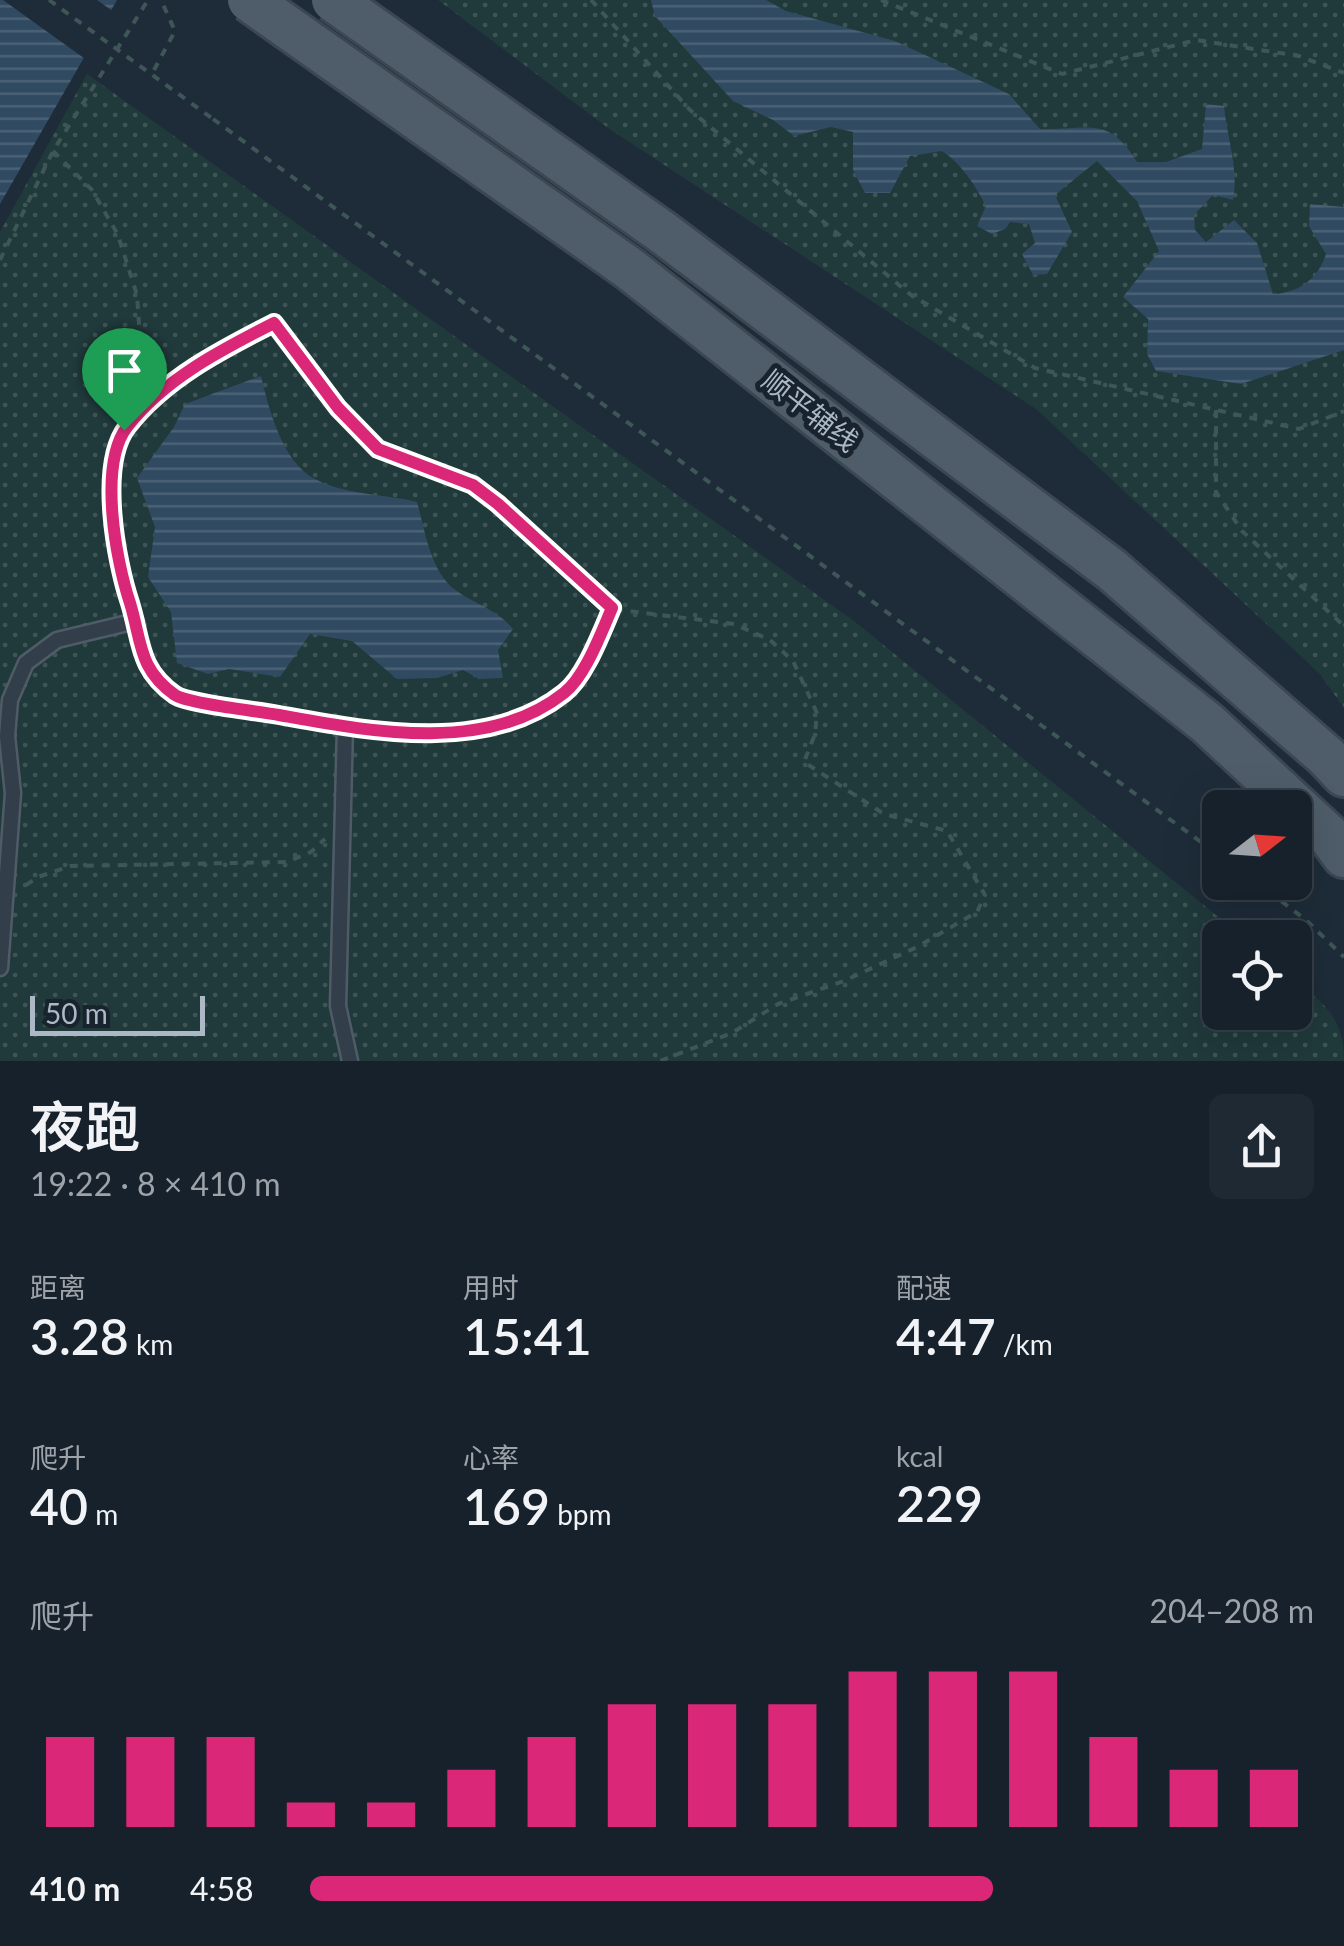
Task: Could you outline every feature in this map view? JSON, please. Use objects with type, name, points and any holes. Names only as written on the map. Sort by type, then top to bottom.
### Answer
[{"type":"main road","name":"顺平辅线","points":[[250,0],[630,269],[1207,723],[1330,837],[1344,856]]},
{"type":"main road","name":"顺平辅线","points":[[332,0],[662,232],[1112,570],[1344,775]]},
{"type":"lane","points":[[0,968],[14,793],[7,736],[10,700],[26,663],[57,640],[136,621]]},
{"type":"lane","points":[[345,727],[338,1006],[350,1061]]},
{"type":"path","points":[[49,0],[1202,843]]},
{"type":"path","points":[[154,70],[175,30],[161,0]]},
{"type":"path","points":[[590,0],[690,110],[910,296],[1035,368],[1298,429],[1344,411]]},
{"type":"path","points":[[880,0],[1062,74],[1196,40],[1299,56],[1344,73]]},
{"type":"path","points":[[0,260],[52,151],[146,1]]},
{"type":"path","points":[[52,151],[92,190],[110,220],[137,295],[142,368],[110,482],[120,571],[144,664],[178,697],[345,727],[456,733],[520,719],[566,692],[590,656],[612,608]]},
{"type":"path","points":[[124,430],[173,381],[274,323],[338,408],[378,449],[473,485],[612,608],[734,624],[770,640],[793,661],[818,713],[804,762],[884,814],[946,831],[985,895],[977,912],[844,981],[778,1004],[732,1033],[660,1061]]},
{"type":"path","points":[[1216,410],[1216,492],[1242,531],[1344,626]]},
{"type":"path","points":[[5,900],[38,877],[71,866],[288,862],[311,852],[343,822]]},
{"type":"path","points":[[1280,900],[1344,956]]},
{"type":"green space","points":[[438,0],[1344,0],[1344,708],[1319,673],[1036,409],[608,128]]},
{"type":"green space","points":[[87,74],[854,621],[1222,920],[1202,920],[1202,1030],[1312,1030],[1312,994],[1337,1024],[1344,1061],[0,1061],[0,232]]},
{"type":"water","points":[[0,0],[117,0],[0,204]]},
{"type":"water","points":[[651,0],[766,0],[786,11],[895,41],[1009,94],[1040,129],[1085,127],[1107,131],[1127,147],[1137,162],[1166,162],[1202,149],[1206,104],[1224,106],[1234,165],[1233,200],[1213,195],[1194,215],[1195,230],[1206,242],[1234,220],[1257,243],[1273,294],[1282,293],[1313,277],[1326,254],[1309,226],[1310,204],[1344,207],[1344,350],[1241,384],[1156,371],[1147,354],[1148,319],[1123,297],[1159,251],[1137,201],[1097,161],[1055,195],[1072,232],[1047,274],[1033,275],[1022,254],[1035,243],[1029,224],[1010,222],[1005,229],[992,234],[977,226],[986,206],[967,175],[949,156],[942,151],[910,156],[890,193],[865,193],[853,170],[853,132],[831,127],[794,136],[773,120],[733,101],[655,16]]},
{"type":"water","points":[[261,376],[279,433],[304,471],[339,488],[417,502],[429,549],[446,581],[513,629],[498,650],[503,678],[479,679],[463,670],[437,678],[397,679],[352,641],[310,634],[280,677],[229,669],[208,674],[177,663],[171,612],[148,577],[155,527],[137,478],[174,427],[185,404]]},
{"type":"pier","points":[[3,0],[97,0],[115,13],[88,61]]},
{"type":"route","points":[[274,323],[338,408],[378,449],[473,485],[612,608],[590,656],[566,692],[520,719],[456,733],[345,727],[178,697],[144,664],[120,571],[110,482],[124,430],[173,381],[274,323]]}]
